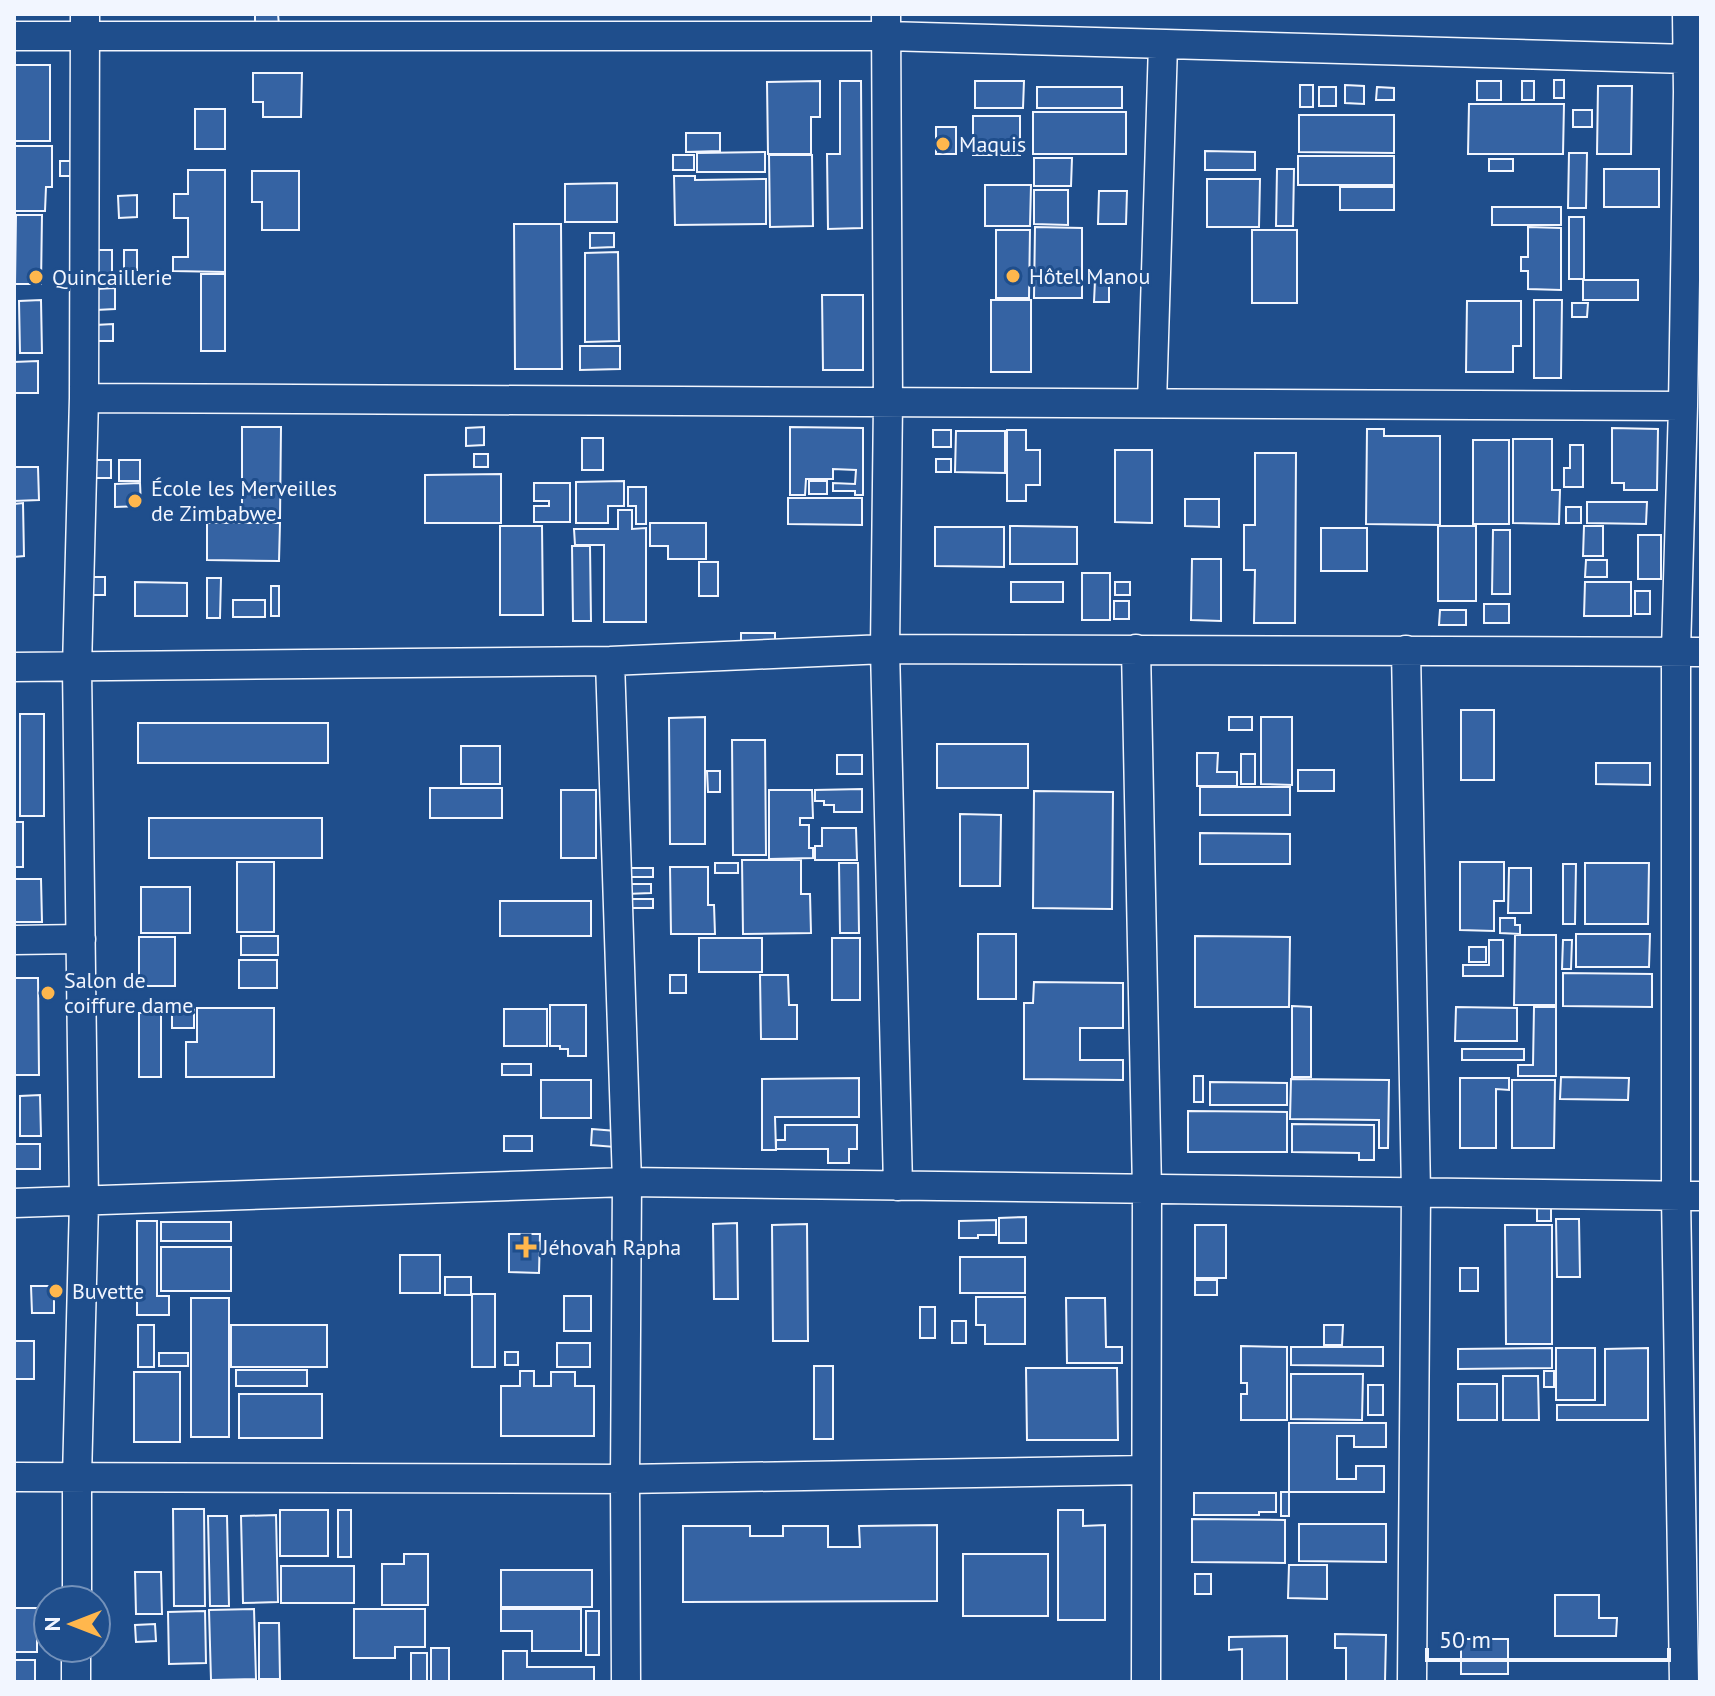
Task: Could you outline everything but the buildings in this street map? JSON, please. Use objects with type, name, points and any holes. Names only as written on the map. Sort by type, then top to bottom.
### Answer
[{"type":"street","points":[[1684,1682],[1688,651],[1683,406],[1687,14]]},
{"type":"street","points":[[14,36],[85,24],[886,25],[1163,44],[1688,59]]},
{"type":"street","points":[[77,1584],[84,1202],[77,668],[84,398],[85,24]]},
{"type":"street","points":[[886,25],[888,402],[885,649],[898,1186]]},
{"type":"street","points":[[1152,403],[1163,44]]},
{"type":"street","points":[[84,398],[1683,406]]},
{"type":"street","points":[[14,667],[610,661],[885,649],[1688,651]]},
{"type":"street","points":[[1136,649],[1147,1190],[1146,1682]]},
{"type":"street","points":[[1406,650],[1416,1193],[1412,1682]]},
{"type":"street","points":[[610,661],[627,1182],[626,1682]]},
{"type":"street","points":[[14,940],[81,939]]},
{"type":"street","points":[[14,1203],[627,1182],[1688,1196]]},
{"type":"street","points":[[14,1477],[625,1479],[1146,1470]]},
{"type":"place","name":"Maquis","points":[[943,144]]},
{"type":"place","name":"Hôtel Manou","points":[[1013,276]]},
{"type":"place","name":"Quincaillerie","points":[[36,277]]},
{"type":"place","name":"École les Merveilles de Zimbabwe","points":[[135,501]]},
{"type":"place","name":"Salon de coiffure dame","points":[[48,993]]},
{"type":"place","name":"Jéhovah Rapha","points":[[526,1247]]},
{"type":"place","name":"Buvette","points":[[56,1291]]}]
